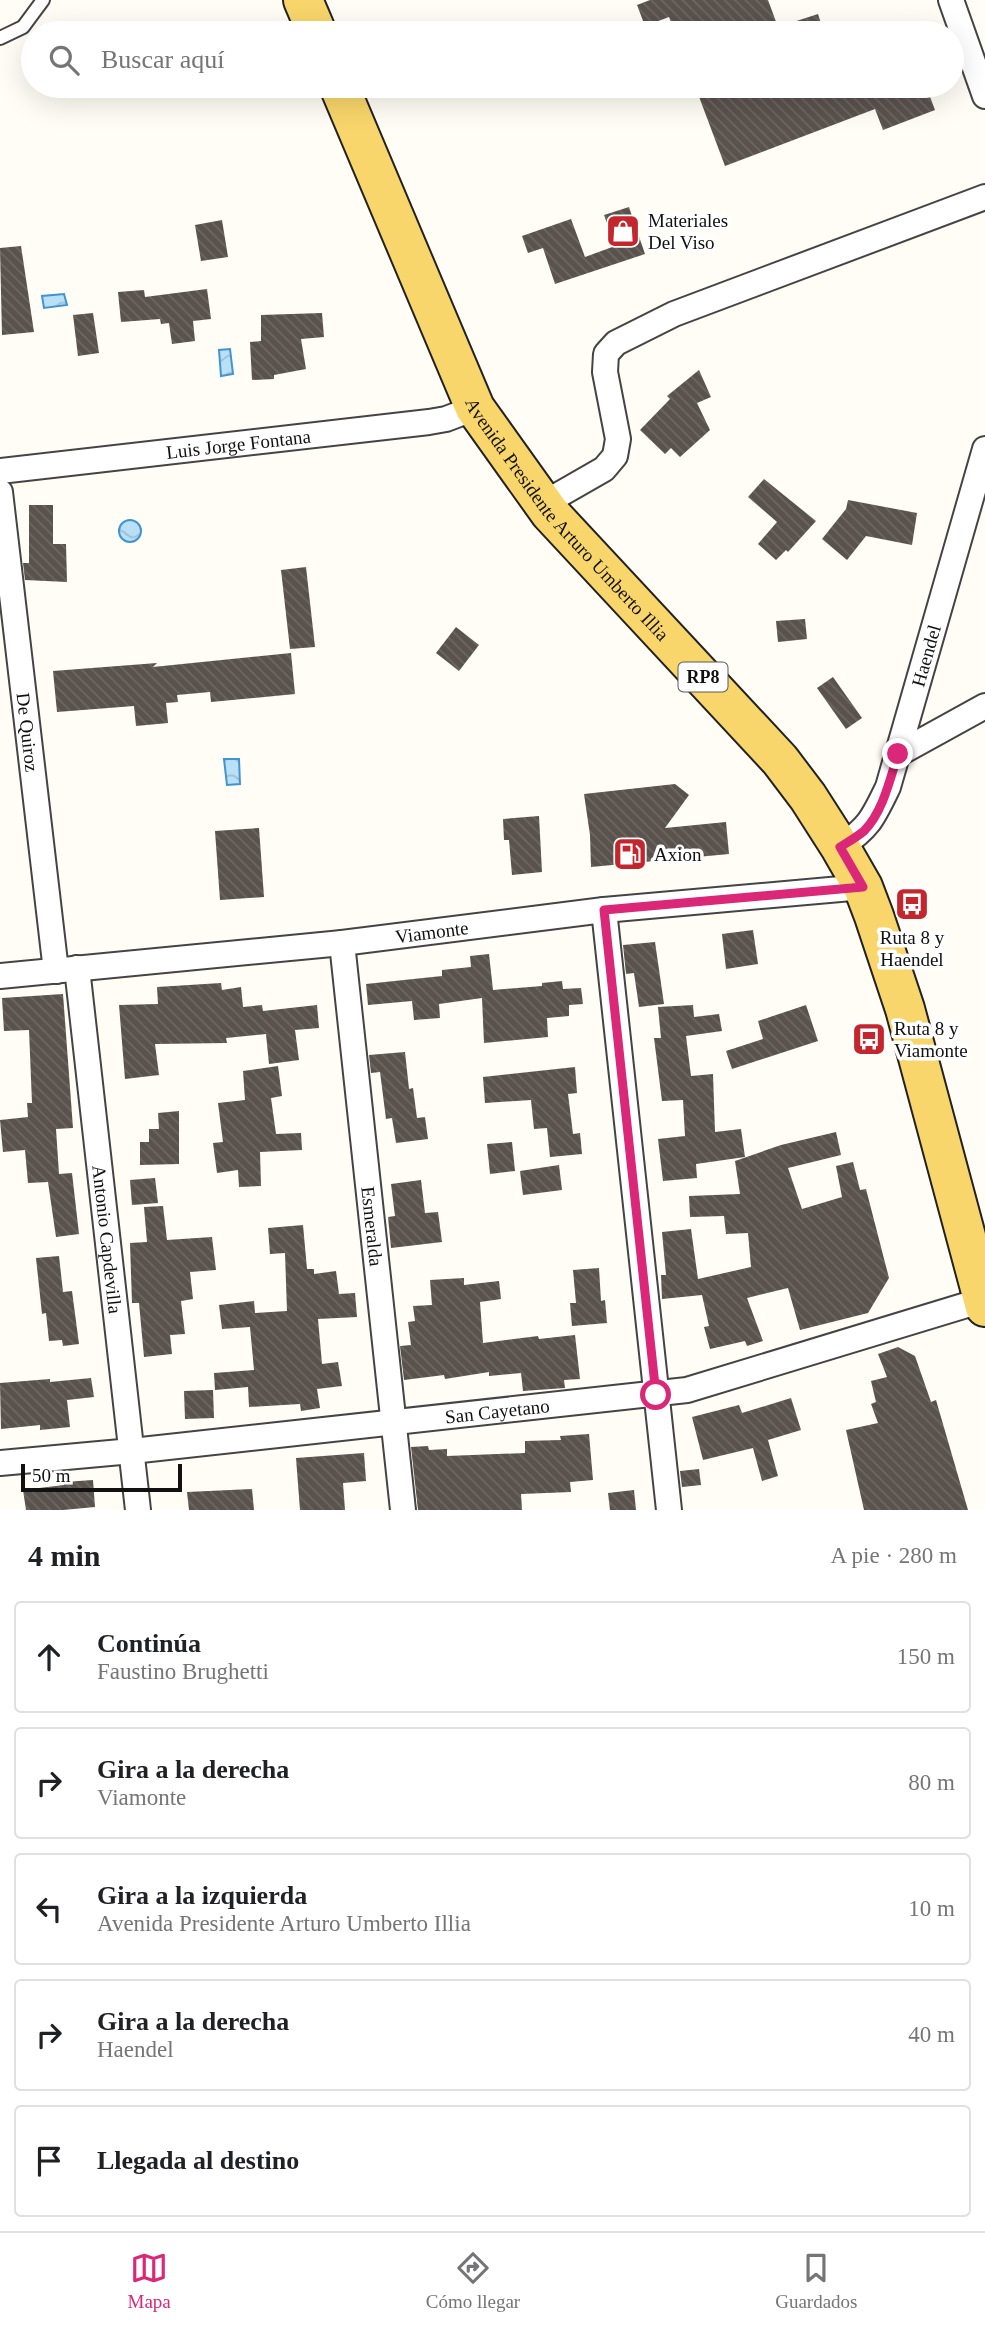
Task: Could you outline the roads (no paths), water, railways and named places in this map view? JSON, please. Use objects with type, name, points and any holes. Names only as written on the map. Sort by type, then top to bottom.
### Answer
[{"type":"main road","points":[[303,0],[312,21]]},
{"type":"main road","name":"Avenida Presidente Arturo Umberto Illia","points":[[344,98],[475,408],[543,504],[780,760],[808,797],[863,887],[905,1009],[984,1304]]},
{"type":"street","points":[[950,0],[958,21]]},
{"type":"street","points":[[964,38],[985,96]]},
{"type":"street","points":[[543,504],[604,469],[615,456],[618,439],[604,372],[606,354],[616,343],[674,314],[985,197]]},
{"type":"street","name":"Luis Jorge Fontana","points":[[0,471],[429,422],[475,408]]},
{"type":"street","name":"Haendel","points":[[840,847],[863,831],[874,816],[888,787],[984,455]]},
{"type":"street","name":"De Quiroz","points":[[0,492],[67,969]]},
{"type":"street","points":[[898,754],[985,706]]},
{"type":"street","name":"Viamonte","points":[[0,976],[342,943],[604,910],[863,887]]},
{"type":"street","points":[[604,910],[669,1510]]},
{"type":"street","name":"Esmeralda","points":[[342,943],[403,1510]]},
{"type":"street","name":"Antonio Capdevilla","points":[[67,969],[138,1510]]},
{"type":"street","name":"San Cayetano","points":[[0,1463],[687,1390],[984,1304]]},
{"type":"lane","points":[[27,21],[43,0]]},
{"type":"lane","points":[[0,38],[21,28]]},
{"type":"water","points":[[64,294],[67,305],[44,308],[42,296]]},
{"type":"water","points":[[230,349],[233,374],[221,376],[219,350]]},
{"type":"water","points":[[126,520],[134,520],[141,527],[141,535],[134,542],[126,542],[119,535],[119,527]]},
{"type":"water","points":[[224,759],[239,759],[240,784],[227,785]]},
{"type":"place","name":"Materiales Del Viso","points":[[623,231]]},
{"type":"place","name":"Axion","points":[[630,854]]},
{"type":"place","name":"Ruta 8 y Haendel","points":[[912,904]]},
{"type":"place","name":"Ruta 8 y Viamonte","points":[[869,1039]]}]
